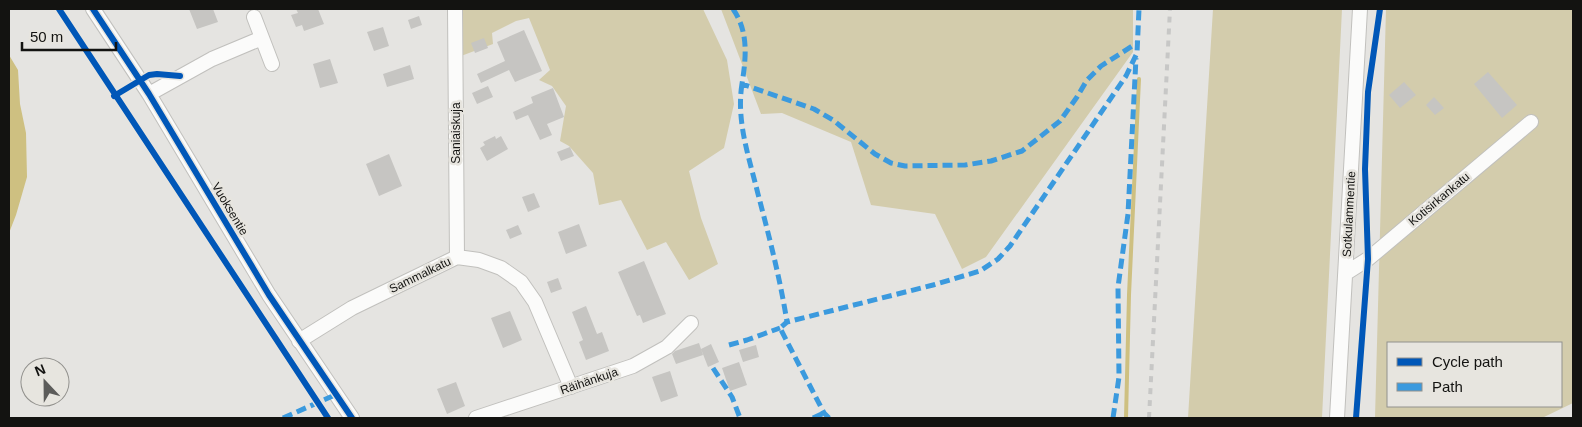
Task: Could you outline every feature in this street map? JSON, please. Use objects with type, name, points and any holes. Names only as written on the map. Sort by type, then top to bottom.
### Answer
[{"type":"street","name":"Vuoksentie","points":[[92,9],[149,94],[269,295],[352,418]]},
{"type":"street","name":"Saniaiskuja","points":[[455,9],[456,257]]},
{"type":"street","name":"Sotkulammentie","points":[[1337,418],[1360,9]]},
{"type":"street","points":[[254,17],[272,64]]},
{"type":"street","points":[[149,94],[212,59],[262,38]]},
{"type":"street","name":"Kotisirkankatu","points":[[1346,273],[1368,259],[1531,122]]},
{"type":"street","name":"Sammalkatu","points":[[299,341],[352,308],[456,257],[479,260],[501,268],[521,282],[535,302],[571,387]]},
{"type":"street","name":"Räihänkuja","points":[[476,418],[633,366],[667,347],[691,323]]},
{"type":"shaded area","points":[[460,9],[703,9],[727,60],[734,104],[724,148],[689,171],[701,218],[718,264],[689,280],[666,242],[647,250],[621,200],[599,205],[593,173],[569,146],[560,141],[566,106],[552,86],[539,80],[550,70],[529,18],[516,21],[492,33],[493,44],[461,56]]},
{"type":"shaded area","points":[[721,9],[1133,9],[1133,52],[986,257],[962,269],[935,214],[871,205],[851,142],[782,113],[761,114]]},
{"type":"shaded area","points":[[1213,9],[1342,9],[1322,418],[1188,418]]},
{"type":"shaded area","points":[[1386,9],[1573,9],[1573,403],[1542,418],[1375,418]]},
{"type":"shaded area","points":[[9,55],[18,70],[20,104],[26,133],[27,177],[9,233]]},
{"type":"building","points":[[189,9],[213,9],[218,22],[197,29]]},
{"type":"building","points":[[296,9],[318,9],[324,24],[304,31],[302,25],[296,27],[291,15],[298,13]]},
{"type":"building","points":[[419,16],[422,25],[411,29],[408,20]]},
{"type":"building","points":[[383,27],[389,46],[374,51],[367,32]]},
{"type":"building","points":[[524,30],[542,71],[515,82],[509,70],[481,83],[477,74],[505,61],[497,42]]},
{"type":"building","points":[[484,38],[488,48],[475,53],[471,43]]},
{"type":"building","points":[[330,59],[338,83],[320,88],[313,64]]},
{"type":"building","points":[[410,65],[414,79],[387,87],[383,74]]},
{"type":"building","points":[[1488,72],[1517,105],[1502,118],[1474,84]]},
{"type":"building","points":[[1404,82],[1416,95],[1400,108],[1389,95]]},
{"type":"building","points":[[488,86],[493,97],[477,104],[472,93]]},
{"type":"building","points":[[553,88],[564,117],[547,124],[552,135],[540,140],[528,115],[516,120],[513,112],[533,103],[531,97]]},
{"type":"building","points":[[1434,97],[1444,108],[1435,115],[1426,105]]},
{"type":"building","points":[[495,136],[496,139],[501,136],[508,149],[487,161],[480,148],[485,145],[483,142]]},
{"type":"building","points":[[570,147],[574,156],[561,161],[557,152]]},
{"type":"building","points":[[389,154],[402,186],[379,196],[366,164]]},
{"type":"building","points":[[534,193],[540,207],[528,212],[522,197]]},
{"type":"building","points":[[579,224],[587,246],[566,254],[558,232]]},
{"type":"building","points":[[518,225],[522,234],[510,239],[506,230]]},
{"type":"building","points":[[644,261],[666,314],[643,323],[640,315],[637,316],[618,272]]},
{"type":"building","points":[[558,278],[562,289],[551,293],[547,282]]},
{"type":"building","points":[[586,306],[597,334],[602,332],[609,351],[586,360],[579,342],[583,340],[572,312]]},
{"type":"building","points":[[510,311],[522,340],[503,348],[491,318]]},
{"type":"building","points":[[699,343],[703,355],[676,364],[672,354],[675,351]]},
{"type":"building","points":[[711,344],[719,362],[708,367],[701,349]]},
{"type":"building","points":[[756,345],[759,357],[743,362],[739,350]]},
{"type":"building","points":[[739,362],[747,385],[730,391],[722,368]]},
{"type":"building","points":[[670,371],[678,396],[661,402],[652,377]]},
{"type":"building","points":[[456,382],[465,406],[447,414],[437,389]]},
{"type":"waterway","points":[[1126,418],[1129,295],[1139,79]]},
{"type":"railway","points":[[1149,418],[1170,9]]},
{"type":"marked path","points":[[733,9],[742,27],[744,36],[745,65],[742,84],[814,109],[833,120],[875,154],[891,163],[905,166],[965,165],[991,161],[1022,151],[1060,121],[1087,80],[1101,66],[1137,43]]},
{"type":"marked path","points":[[829,418],[824,413],[780,328],[787,322],[933,285],[980,271],[998,259],[1010,246],[1126,76],[1137,53],[1139,9]]},
{"type":"marked path","points":[[1113,418],[1119,377],[1118,287],[1128,214],[1136,58]]},
{"type":"marked path","points":[[742,84],[741,112],[744,139],[774,257],[787,322]]},
{"type":"marked path","points":[[729,345],[780,328]]},
{"type":"marked path","points":[[713,368],[732,397],[740,418]]},
{"type":"marked path","points":[[283,418],[335,395]]},
{"type":"marked path","points":[[813,418],[824,413]]},
{"type":"cycle path","points":[[59,9],[328,418]]},
{"type":"cycle path","points":[[93,9],[149,94],[269,295],[352,418]]},
{"type":"cycle path","points":[[1356,418],[1368,259],[1365,169],[1368,92],[1380,9]]},
{"type":"cycle path","points":[[114,96],[149,75],[180,76]]}]
